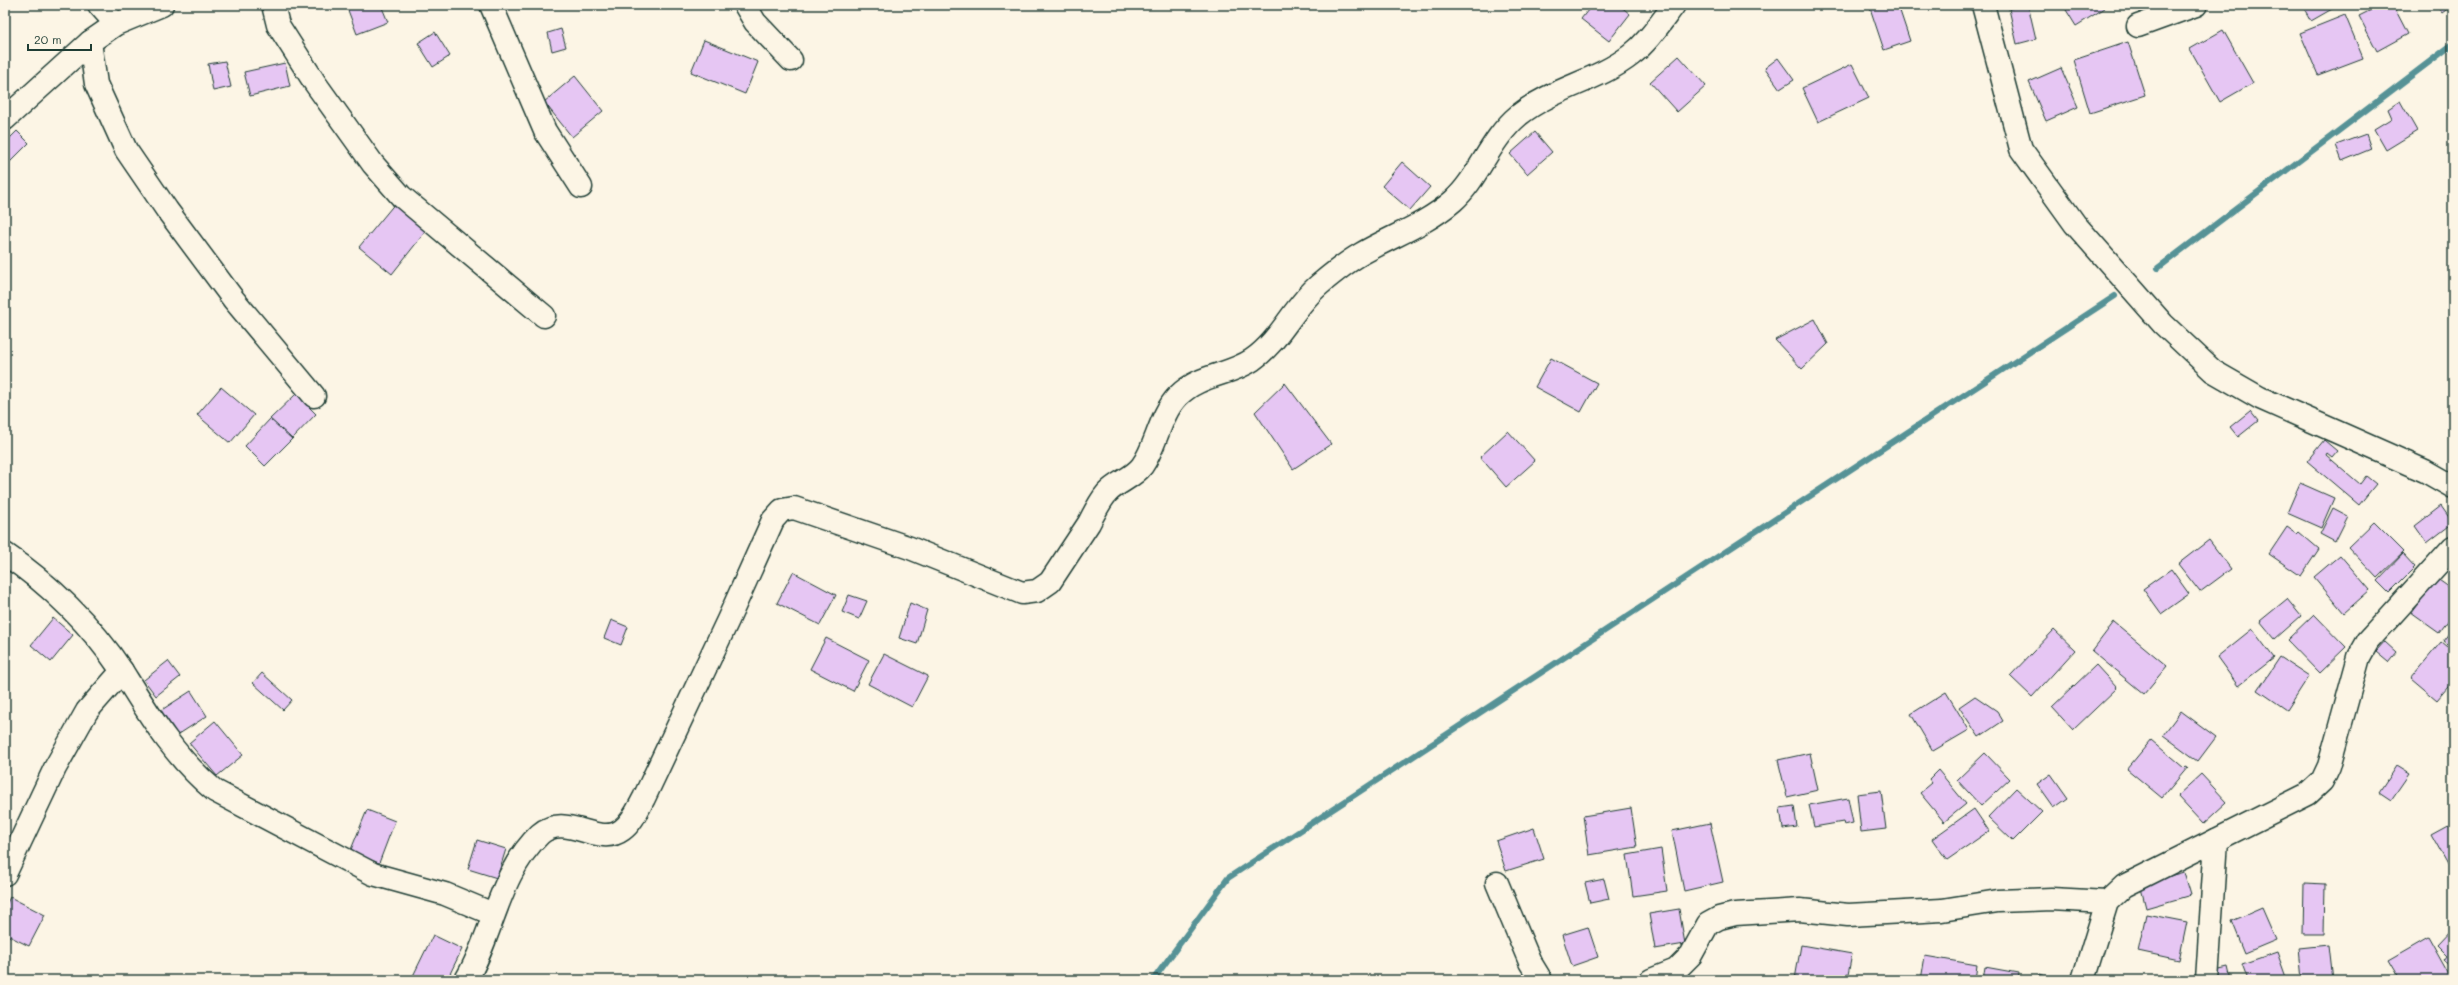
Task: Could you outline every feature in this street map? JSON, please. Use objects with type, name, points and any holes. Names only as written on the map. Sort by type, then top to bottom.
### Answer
[{"type":"street","points":[[99,5],[116,24]]},
{"type":"street","points":[[5,120],[90,42],[116,24],[162,5]]},
{"type":"street","points":[[273,5],[278,25],[314,83],[373,164],[401,196],[544,316]]},
{"type":"street","points":[[491,5],[545,131],[581,188]]},
{"type":"street","points":[[466,980],[484,944],[498,897],[532,842],[548,828],[559,825],[610,834],[622,830],[630,821],[644,798],[721,634],[772,520],[779,512],[794,508],[815,515],[910,548],[1022,593],[1042,589],[1050,582],[1107,493],[1135,473],[1143,465],[1170,406],[1179,395],[1202,378],[1250,361],[1266,349],[1276,340],[1303,300],[1318,286],[1362,253],[1430,218],[1454,200],[1502,130],[1521,114],[1561,90],[1611,68],[1631,55],[1647,40],[1674,5]]},
{"type":"street","points":[[1983,5],[2021,149],[2075,224],[2163,324],[2213,371],[2260,398],[2424,471],[2453,487]]},
{"type":"street","points":[[2138,26],[2196,5]]},
{"type":"street","points":[[755,11],[791,60]]},
{"type":"street","points":[[90,42],[96,84],[126,150],[167,210],[234,300],[314,396]]},
{"type":"street","points":[[2083,980],[2107,902],[2124,886],[2308,794],[2322,781],[2329,766],[2359,657],[2368,641],[2453,547]]},
{"type":"street","points":[[5,554],[32,572],[106,647],[163,737],[196,774],[216,791],[373,874],[445,894],[493,914]]},
{"type":"street","points":[[5,874],[55,768],[87,711],[122,671]]},
{"type":"street","points":[[2206,980],[2216,840]]},
{"type":"street","points":[[1497,883],[1522,942],[1541,980]]},
{"type":"street","points":[[1651,980],[1676,970],[1691,955],[1708,924],[1719,918],[1735,914],[1800,910],[1848,915],[1942,910],[1998,901],[2051,899],[2107,902]]},
{"type":"building","points":[[346,5],[381,5],[388,22],[357,34]]},
{"type":"building","points":[[1592,5],[1619,5],[1630,14],[1609,41],[1581,19]]},
{"type":"building","points":[[1869,5],[1898,5],[1910,41],[1884,50]]},
{"type":"building","points":[[2019,5],[2028,5],[2036,39],[2017,44],[2009,9]]},
{"type":"building","points":[[2063,5],[2103,5],[2105,8],[2076,26]]},
{"type":"building","points":[[2302,5],[2339,5],[2311,21]]},
{"type":"building","points":[[2381,5],[2393,5],[2408,34],[2377,51],[2359,16]]},
{"type":"building","points":[[2436,5],[2453,5],[2442,13]]},
{"type":"building","points":[[2345,15],[2363,58],[2318,75],[2300,33]]},
{"type":"building","points":[[561,29],[566,47],[552,51],[548,33]]},
{"type":"building","points":[[2223,30],[2253,83],[2220,102],[2190,49]]},
{"type":"building","points":[[435,32],[450,56],[433,67],[418,43]]},
{"type":"building","points":[[704,40],[758,62],[745,94],[691,72]]},
{"type":"building","points":[[2128,42],[2145,95],[2090,113],[2074,60]]},
{"type":"building","points":[[1679,56],[1706,86],[1677,112],[1650,82]]},
{"type":"building","points":[[1778,58],[1794,80],[1780,89],[1765,68]]},
{"type":"building","points":[[225,61],[231,87],[213,91],[208,64]]},
{"type":"building","points":[[285,63],[290,86],[250,96],[244,72]]},
{"type":"building","points":[[1852,64],[1869,98],[1818,122],[1802,88]]},
{"type":"building","points":[[2061,68],[2078,107],[2046,121],[2029,82]]},
{"type":"building","points":[[575,76],[603,111],[572,137],[544,102]]},
{"type":"building","points":[[2400,101],[2417,131],[2386,150],[2374,129],[2392,118],[2388,109]]},
{"type":"building","points":[[17,131],[29,143],[5,167],[5,143]]},
{"type":"building","points":[[1535,132],[1552,152],[1527,174],[1510,154]]},
{"type":"building","points":[[2366,134],[2371,149],[2342,161],[2336,145]]},
{"type":"building","points":[[1402,162],[1430,187],[1410,210],[1382,186]]},
{"type":"building","points":[[401,196],[433,222],[392,274],[359,247]]},
{"type":"building","points":[[1815,319],[1828,344],[1802,369],[1775,340]]},
{"type":"building","points":[[1551,358],[1597,383],[1581,412],[1535,387]]},
{"type":"building","points":[[1285,383],[1331,444],[1293,469],[1255,412]]},
{"type":"building","points":[[221,387],[254,415],[230,443],[197,415]]},
{"type":"building","points":[[296,394],[316,414],[292,439],[270,419]]},
{"type":"building","points":[[2250,411],[2258,421],[2238,437],[2230,427]]},
{"type":"building","points":[[270,419],[292,439],[265,466],[245,446]]},
{"type":"building","points":[[1508,431],[1535,461],[1506,487],[1480,457]]},
{"type":"building","points":[[2324,440],[2337,451],[2332,457],[2327,453],[2326,455],[2360,484],[2366,476],[2376,484],[2359,505],[2307,461]]},
{"type":"building","points":[[2300,483],[2334,498],[2321,528],[2287,513]]},
{"type":"building","points":[[2441,506],[2453,523],[2427,543],[2415,526]]},
{"type":"building","points":[[2333,508],[2348,516],[2335,542],[2320,534]]},
{"type":"building","points":[[2374,522],[2404,552],[2377,578],[2348,547]]},
{"type":"building","points":[[2287,527],[2297,534],[2299,532],[2319,549],[2301,576],[2269,554]]},
{"type":"building","points":[[2209,540],[2231,569],[2200,592],[2178,564]]},
{"type":"building","points":[[2403,554],[2415,567],[2389,593],[2377,581]]},
{"type":"building","points":[[2340,555],[2370,590],[2344,613],[2314,577]]},
{"type":"building","points":[[2171,569],[2189,594],[2161,614],[2143,589]]},
{"type":"building","points":[[793,572],[836,595],[820,625],[777,603]]},
{"type":"building","points":[[2436,578],[2453,590],[2453,614],[2439,633],[2411,613]]},
{"type":"building","points":[[849,595],[867,601],[859,619],[842,612]]},
{"type":"building","points":[[2287,599],[2301,616],[2275,639],[2260,621]]},
{"type":"building","points":[[910,603],[927,610],[917,644],[899,638]]},
{"type":"building","points":[[2314,614],[2346,647],[2319,673],[2287,640]]},
{"type":"building","points":[[53,618],[73,635],[51,662],[31,645]]},
{"type":"building","points":[[611,620],[628,627],[621,645],[604,638]]},
{"type":"building","points":[[2114,622],[2167,666],[2144,694],[2092,651]]},
{"type":"building","points":[[2453,628],[2453,648],[2443,641]]},
{"type":"building","points":[[2252,629],[2274,658],[2238,686],[2217,657]]},
{"type":"building","points":[[2054,630],[2075,650],[2032,697],[2010,676]]},
{"type":"building","points":[[826,638],[869,660],[853,691],[810,669]]},
{"type":"building","points":[[2385,642],[2396,652],[2388,662],[2376,652]]},
{"type":"building","points":[[2441,642],[2453,652],[2453,681],[2437,700],[2411,678]]},
{"type":"building","points":[[884,654],[928,676],[912,707],[868,684]]},
{"type":"building","points":[[2280,657],[2309,676],[2287,710],[2258,690]]},
{"type":"building","points":[[168,661],[180,677],[156,696],[144,680]]},
{"type":"building","points":[[2096,665],[2117,688],[2073,730],[2052,707]]},
{"type":"building","points":[[262,673],[292,700],[283,710],[253,683]]},
{"type":"building","points":[[191,691],[207,716],[176,736],[160,711]]},
{"type":"building","points":[[1946,692],[1969,730],[1933,751],[1911,714]]},
{"type":"building","points":[[1975,696],[1997,711],[2003,721],[1979,737],[1959,707]]},
{"type":"building","points":[[2181,711],[2216,737],[2198,761],[2163,735]]},
{"type":"building","points":[[215,721],[243,755],[217,776],[189,743]]},
{"type":"building","points":[[2151,740],[2184,768],[2186,766],[2188,767],[2162,798],[2127,769]]},
{"type":"building","points":[[1810,753],[1818,790],[1787,797],[1778,760]]},
{"type":"building","points":[[1985,753],[2010,779],[1981,806],[1957,780]]},
{"type":"building","points":[[2396,766],[2409,774],[2391,800],[2379,792]]},
{"type":"building","points":[[1938,770],[1966,804],[1944,822],[1920,793],[1932,783],[1929,779]]},
{"type":"building","points":[[2051,774],[2068,798],[2054,808],[2037,784]]},
{"type":"building","points":[[2201,774],[2227,802],[2203,824],[2177,796]]},
{"type":"building","points":[[2016,788],[2042,812],[2013,841],[1988,817]]},
{"type":"building","points":[[1881,791],[1886,829],[1861,832],[1857,794]]},
{"type":"building","points":[[1848,798],[1853,823],[1844,825],[1843,822],[1814,827],[1809,805]]},
{"type":"building","points":[[1794,806],[1797,827],[1783,829],[1780,808]]},
{"type":"building","points":[[1631,808],[1637,847],[1589,855],[1583,816]]},
{"type":"building","points":[[1974,809],[1989,831],[1947,860],[1932,839]]},
{"type":"building","points":[[367,810],[395,821],[379,863],[350,852]]},
{"type":"building","points":[[2453,822],[2453,869],[2451,870],[2431,834]]},
{"type":"building","points":[[1710,823],[1723,882],[1684,891],[1672,831]]},
{"type":"building","points":[[1534,828],[1544,859],[1506,871],[1496,841]]},
{"type":"building","points":[[477,840],[506,849],[497,878],[468,869]]},
{"type":"building","points":[[1661,849],[1667,891],[1633,896],[1627,855]]},
{"type":"building","points":[[2184,872],[2191,895],[2146,908],[2140,884]]},
{"type":"building","points":[[1604,879],[1609,899],[1590,903],[1585,883]]},
{"type":"building","points":[[2304,883],[2325,884],[2324,934],[2303,934]]},
{"type":"building","points":[[10,897],[45,915],[29,946],[5,934],[5,907]]},
{"type":"building","points":[[2262,908],[2276,940],[2245,953],[2232,921]]},
{"type":"building","points":[[1679,909],[1685,944],[1655,949],[1649,914]]},
{"type":"building","points":[[2146,914],[2187,922],[2179,960],[2138,951]]},
{"type":"building","points":[[1588,927],[1598,957],[1572,966],[1562,935]]},
{"type":"building","points":[[2453,929],[2453,968],[2444,960],[2447,956],[2437,946]]},
{"type":"building","points":[[433,935],[462,949],[447,980],[411,980]]},
{"type":"building","points":[[2428,937],[2452,980],[2400,980],[2388,960]]},
{"type":"building","points":[[1801,945],[1852,954],[1847,980],[1795,979]]},
{"type":"building","points":[[2328,945],[2332,980],[2302,980],[2299,948]]},
{"type":"building","points":[[2277,952],[2287,980],[2248,980],[2242,964]]},
{"type":"building","points":[[1925,956],[1977,965],[1975,980],[1921,980]]},
{"type":"building","points":[[1985,967],[2018,973],[2017,980],[1983,980]]},
{"type":"building","points":[[2228,967],[2231,980],[2214,980],[2211,971]]},
{"type":"building","points":[[2040,974],[2059,980],[2038,980]]},
{"type":"waterway","points":[[2158,268],[2453,44]]},
{"type":"waterway","points":[[1153,980],[1228,878],[2115,296]]}]
